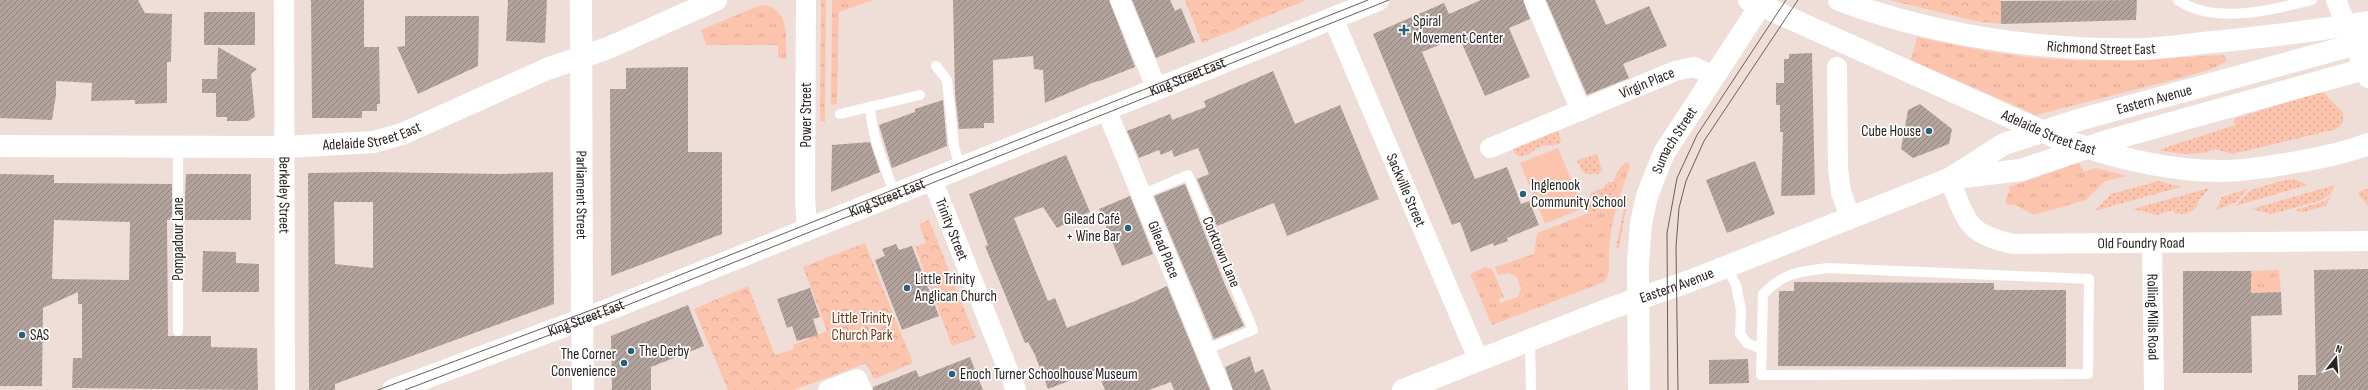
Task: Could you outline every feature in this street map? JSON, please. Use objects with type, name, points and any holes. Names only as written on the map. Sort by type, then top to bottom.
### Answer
[{"type":"main road","name":"Parliament Street","points":[[581,0],[582,390]]},
{"type":"main road","name":"Adelaide Street East","points":[[0,146],[285,147],[374,142],[402,134],[547,69],[581,58],[716,0]]},
{"type":"main road","name":"King Street East","points":[[393,390],[582,319],[1378,0]]},
{"type":"main road","name":"Adelaide Street East","points":[[1749,0],[2057,138],[2108,155],[2150,165],[2187,170],[2222,171],[2259,168],[2311,159],[2368,144]]},
{"type":"main road","name":"Sumach Street","points":[[1639,390],[1638,255],[1641,223],[1646,196],[1664,153],[1764,0]]},
{"type":"main road","name":"Richmond Street East","points":[[1839,0],[1928,26],[1975,36],[2052,46],[2146,49],[2310,31],[2368,22]]},
{"type":"main road","name":"Eastern Avenue","points":[[1403,390],[1949,179],[2004,144],[2082,119],[2234,79],[2368,41]]},
{"type":"main road","name":"Eastern Avenue","points":[[1949,179],[2021,170],[2110,140],[2368,68]]},
{"type":"street","name":"Berkeley Street","points":[[284,0],[285,390]]},
{"type":"street","name":"Power Street","points":[[806,0],[805,198],[807,229]]},
{"type":"street","points":[[1120,0],[1156,89]]},
{"type":"street","points":[[1534,0],[1581,111]]},
{"type":"street","points":[[2336,0],[2368,78]]},
{"type":"street","name":"Sackville Street","points":[[1333,18],[1479,361]]},
{"type":"street","name":"Virgin Place","points":[[1490,148],[1675,71],[1694,67],[1714,76]]},
{"type":"street","points":[[1837,67],[1838,168],[1841,192],[1850,217]]},
{"type":"street","name":"Gilead Place","points":[[1106,109],[1207,349],[1222,390]]},
{"type":"street","name":"Trinity Street","points":[[932,179],[1016,390]]},
{"type":"street","name":"Old Foundry Road","points":[[1949,179],[1972,228],[1982,235],[2013,244],[2368,241]]},
{"type":"street","name":"Rolling Mills Road","points":[[2152,244],[2154,390]]},
{"type":"street","points":[[828,390],[859,384]]},
{"type":"lane","points":[[2178,0],[2194,10],[2209,14],[2278,9],[2312,0]]},
{"type":"lane","points":[[936,66],[947,80],[954,146],[960,168]]},
{"type":"lane","points":[[840,114],[920,95]]},
{"type":"lane","points":[[870,107],[872,129],[876,146],[895,194]]},
{"type":"lane","name":"Pompadour Lane","points":[[178,146],[178,331]]},
{"type":"lane","name":"Corktown Lane","points":[[1141,195],[1188,175],[1254,330],[1207,349]]},
{"type":"lane","points":[[1726,266],[1736,285],[1741,310],[1740,334],[1747,343],[1761,349]]},
{"type":"lane","points":[[1827,268],[2089,279],[2088,374],[1761,375],[1761,349],[1763,294],[1776,281],[1791,273],[1827,268]]},
{"type":"lane","points":[[1530,340],[1531,390]]},
{"type":"green space","points":[[821,0],[826,0],[825,122],[820,121]]},
{"type":"green space","points":[[832,0],[873,0],[839,12],[837,104],[831,105]]},
{"type":"green space","points":[[1185,0],[1306,0],[1202,43]]},
{"type":"green space","points":[[1889,0],[2001,0],[2001,24],[1976,21]]},
{"type":"green space","points":[[766,5],[774,9],[783,20],[786,34],[786,59],[778,58],[778,45],[706,45],[701,30],[758,6]]},
{"type":"green space","points":[[1917,37],[1963,47],[2025,57],[2064,60],[2110,60],[2224,55],[2227,61],[2212,69],[2177,79],[2036,115],[1911,60]]},
{"type":"green space","points":[[2322,91],[2343,113],[2343,122],[2337,129],[2232,154],[2215,149],[2205,153],[2183,154],[2158,150],[2235,125],[2234,119]]},
{"type":"green space","points":[[1557,130],[1561,140],[1559,144],[1539,147],[1526,156],[1519,156],[1515,154],[1513,148]]},
{"type":"green space","points":[[1558,148],[1583,208],[1545,224],[1520,163]]},
{"type":"green space","points":[[1597,154],[1602,170],[1598,174],[1586,174],[1581,170],[1577,160]]},
{"type":"green space","points":[[1628,162],[1630,167],[1619,197],[1614,218],[1609,249],[1609,271],[1604,282],[1492,325],[1470,274],[1485,267],[1492,269],[1504,297],[1499,299],[1500,303],[1518,297],[1521,288],[1516,276],[1507,273],[1498,275],[1495,267],[1534,254],[1537,233],[1617,202],[1613,199],[1615,178],[1620,168]]},
{"type":"green space","points":[[2079,163],[2084,172],[2096,168],[2127,176],[2105,181],[2086,200],[2036,214],[2032,214],[2020,207],[2007,205],[2005,200],[2010,191],[2009,187]]},
{"type":"green space","points":[[2294,179],[2307,185],[2235,206],[2251,190],[2281,181]]},
{"type":"green space","points":[[2159,181],[2181,187],[2094,211],[2111,194]]},
{"type":"green space","points":[[1608,182],[1615,182],[1613,199],[1618,202],[1589,213],[1587,207],[1591,193],[1603,188]]},
{"type":"green space","points":[[2335,185],[2331,193],[2322,200],[2272,214],[2251,209]]},
{"type":"green space","points":[[2210,188],[2196,203],[2157,215],[2133,209]]},
{"type":"green space","points":[[2247,189],[2236,202],[2216,210],[2222,197]]},
{"type":"green space","points":[[2368,189],[2368,206],[2358,194],[2360,191]]},
{"type":"green space","points":[[2332,194],[2326,206],[2303,212],[2295,210],[2325,201]]},
{"type":"green space","points":[[1626,198],[1628,198],[1619,248],[1616,248]]},
{"type":"green space","points":[[2199,202],[2195,209],[2187,213],[2179,214],[2172,211]]},
{"type":"green space","points":[[929,220],[976,338],[952,346],[915,247],[926,243],[919,224]]},
{"type":"green space","name":"Little Trinity Church Park","points":[[865,243],[913,363],[874,379],[866,363],[794,390],[728,390],[694,309],[748,286],[775,355],[794,349],[793,345],[827,331],[803,267]]},
{"type":"green space","points":[[2279,270],[2281,292],[2251,293],[2251,271]]},
{"type":"building","points":[[0,0],[138,0],[145,13],[172,14],[171,62],[167,62],[167,103],[135,104],[135,100],[91,101],[92,83],[56,81],[56,95],[52,120],[0,118]]},
{"type":"building","points":[[311,0],[364,0],[364,47],[379,47],[380,104],[377,104],[377,111],[362,111],[362,118],[312,118]]},
{"type":"building","points":[[508,0],[547,0],[545,43],[506,41]]},
{"type":"building","points":[[953,0],[1109,0],[1135,67],[1045,103],[1043,70],[1034,69],[1033,56],[993,60],[994,123],[984,123],[984,128],[959,129],[955,94]]},
{"type":"building","points":[[1132,0],[1170,0],[1175,11],[1181,8],[1195,42],[1156,58]]},
{"type":"building","points":[[1481,0],[1523,0],[1530,19],[1509,28],[1530,77],[1485,96],[1459,37],[1422,52],[1475,179],[1507,167],[1521,204],[1529,201],[1539,225],[1507,238],[1508,241],[1494,246],[1493,243],[1471,252],[1460,222],[1452,225],[1373,34],[1444,3],[1449,14]]},
{"type":"building","points":[[1546,0],[1595,0],[1606,25],[1649,6],[1667,46],[1623,64],[1629,78],[1587,95]]},
{"type":"building","points":[[2137,0],[2136,20],[2001,24],[2001,1]]},
{"type":"building","points":[[204,12],[255,12],[255,45],[204,45]]},
{"type":"building","points":[[405,16],[479,16],[478,66],[418,94],[397,47],[405,46]]},
{"type":"building","points":[[218,47],[257,69],[251,74],[255,117],[248,121],[227,121],[227,117],[216,117],[216,93],[202,93],[202,79],[217,79]]},
{"type":"building","points":[[1812,53],[1815,195],[1781,196],[1783,132],[1780,132],[1780,105],[1776,105],[1776,83],[1784,83],[1784,59],[1789,59],[1789,54]]},
{"type":"building","points":[[688,67],[688,152],[722,152],[722,234],[611,276],[610,89],[626,89],[626,68]]},
{"type":"building","points":[[1273,71],[1295,124],[1340,105],[1379,199],[1287,236],[1274,203],[1217,226],[1197,179],[1209,174],[1198,148],[1174,157],[1172,150],[1161,155],[1159,150],[1139,158],[1127,131],[1170,114],[1172,120],[1206,107],[1204,101]]},
{"type":"building","points":[[943,100],[947,146],[892,168],[879,125],[915,112],[915,109]]},
{"type":"building","name":"Cube House","points":[[1920,104],[1952,129],[1949,144],[1913,158],[1901,149],[1908,110]]},
{"type":"building","points":[[870,142],[880,172],[831,192],[832,145]]},
{"type":"building","points":[[1066,155],[1090,212],[1057,228],[1043,207],[1014,218],[1048,301],[1055,298],[1067,328],[1135,301],[1167,286],[1210,390],[1174,390],[1171,382],[1149,390],[1105,390],[1097,370],[1048,389],[1035,355],[1028,342],[1025,343],[985,246],[988,245],[969,194]]},
{"type":"building","points":[[1755,161],[1775,214],[1727,233],[1706,180]]},
{"type":"building","points":[[373,172],[501,174],[553,172],[554,304],[335,384],[335,390],[309,390],[308,173]],"holes":[[[334,202],[373,202],[373,268],[335,264]]]},
{"type":"building","points":[[0,174],[54,175],[54,183],[172,184],[172,220],[167,220],[168,336],[211,336],[211,347],[257,348],[258,390],[72,388],[73,358],[82,358],[82,304],[78,304],[78,292],[43,308],[42,386],[0,386]],"holes":[[[54,220],[130,222],[129,280],[52,279]]]},
{"type":"building","points":[[186,174],[251,174],[251,220],[184,220]]},
{"type":"building","points":[[1185,184],[1225,285],[1244,326],[1214,339],[1154,196]]},
{"type":"building","points":[[1130,196],[1153,254],[1122,266],[1099,209]]},
{"type":"building","name":"Little Trinity Anglican Church","points":[[896,244],[899,250],[912,246],[939,316],[902,330],[875,260],[885,256],[882,249]]},
{"type":"building","points":[[203,251],[236,252],[236,263],[259,264],[259,292],[202,292]]},
{"type":"building","points":[[2368,269],[2368,390],[2298,390],[2298,375],[2316,375],[2314,270]]},
{"type":"building","points":[[2183,271],[2251,271],[2251,293],[2281,292],[2282,315],[2251,316],[2252,373],[2183,373]]},
{"type":"building","points":[[1794,282],[1994,283],[1994,290],[2066,290],[2066,367],[1778,366],[1779,291],[1794,291]]},
{"type":"building","points":[[810,288],[820,317],[813,319],[818,335],[797,341],[792,326],[787,328],[777,299]]},
{"type":"building","points":[[688,305],[704,346],[651,367],[651,390],[612,390],[611,336]]},
{"type":"building","points":[[1250,356],[1255,373],[1263,369],[1271,390],[1233,390],[1225,367]]},
{"type":"building","name":"Enoch Turner Schoolhouse Museum","points":[[970,357],[983,390],[873,390],[873,387],[916,370],[919,377]]},
{"type":"building","points":[[1748,359],[1749,383],[1709,384],[1709,360]]},
{"type":"tram line","points":[[378,390],[610,303],[1368,0]]},
{"type":"tram line","points":[[405,390],[610,312],[1389,0]]},
{"type":"tram line","points":[[1668,390],[1667,233],[1677,178],[1697,135],[1786,0]]},
{"type":"tram line","points":[[1678,390],[1676,247],[1679,208],[1686,181],[1704,141],[1798,0]]},
{"type":"place","name":"Spiral Movement Center","points":[[1404,30]]},
{"type":"place","name":"Cube House","points":[[1929,131]]},
{"type":"place","name":"Inglenook Community School","points":[[1523,194]]},
{"type":"place","name":"Gilead Café + Wine Bar","points":[[1128,228]]},
{"type":"place","name":"Little Trinity Anglican Church","points":[[907,288]]},
{"type":"place","name":"SAS","points":[[22,335]]},
{"type":"place","name":"The Derby","points":[[631,351]]},
{"type":"place","name":"The Corner Convenience","points":[[624,363]]},
{"type":"place","name":"Enoch Turner Schoolhouse Museum","points":[[952,374]]}]
